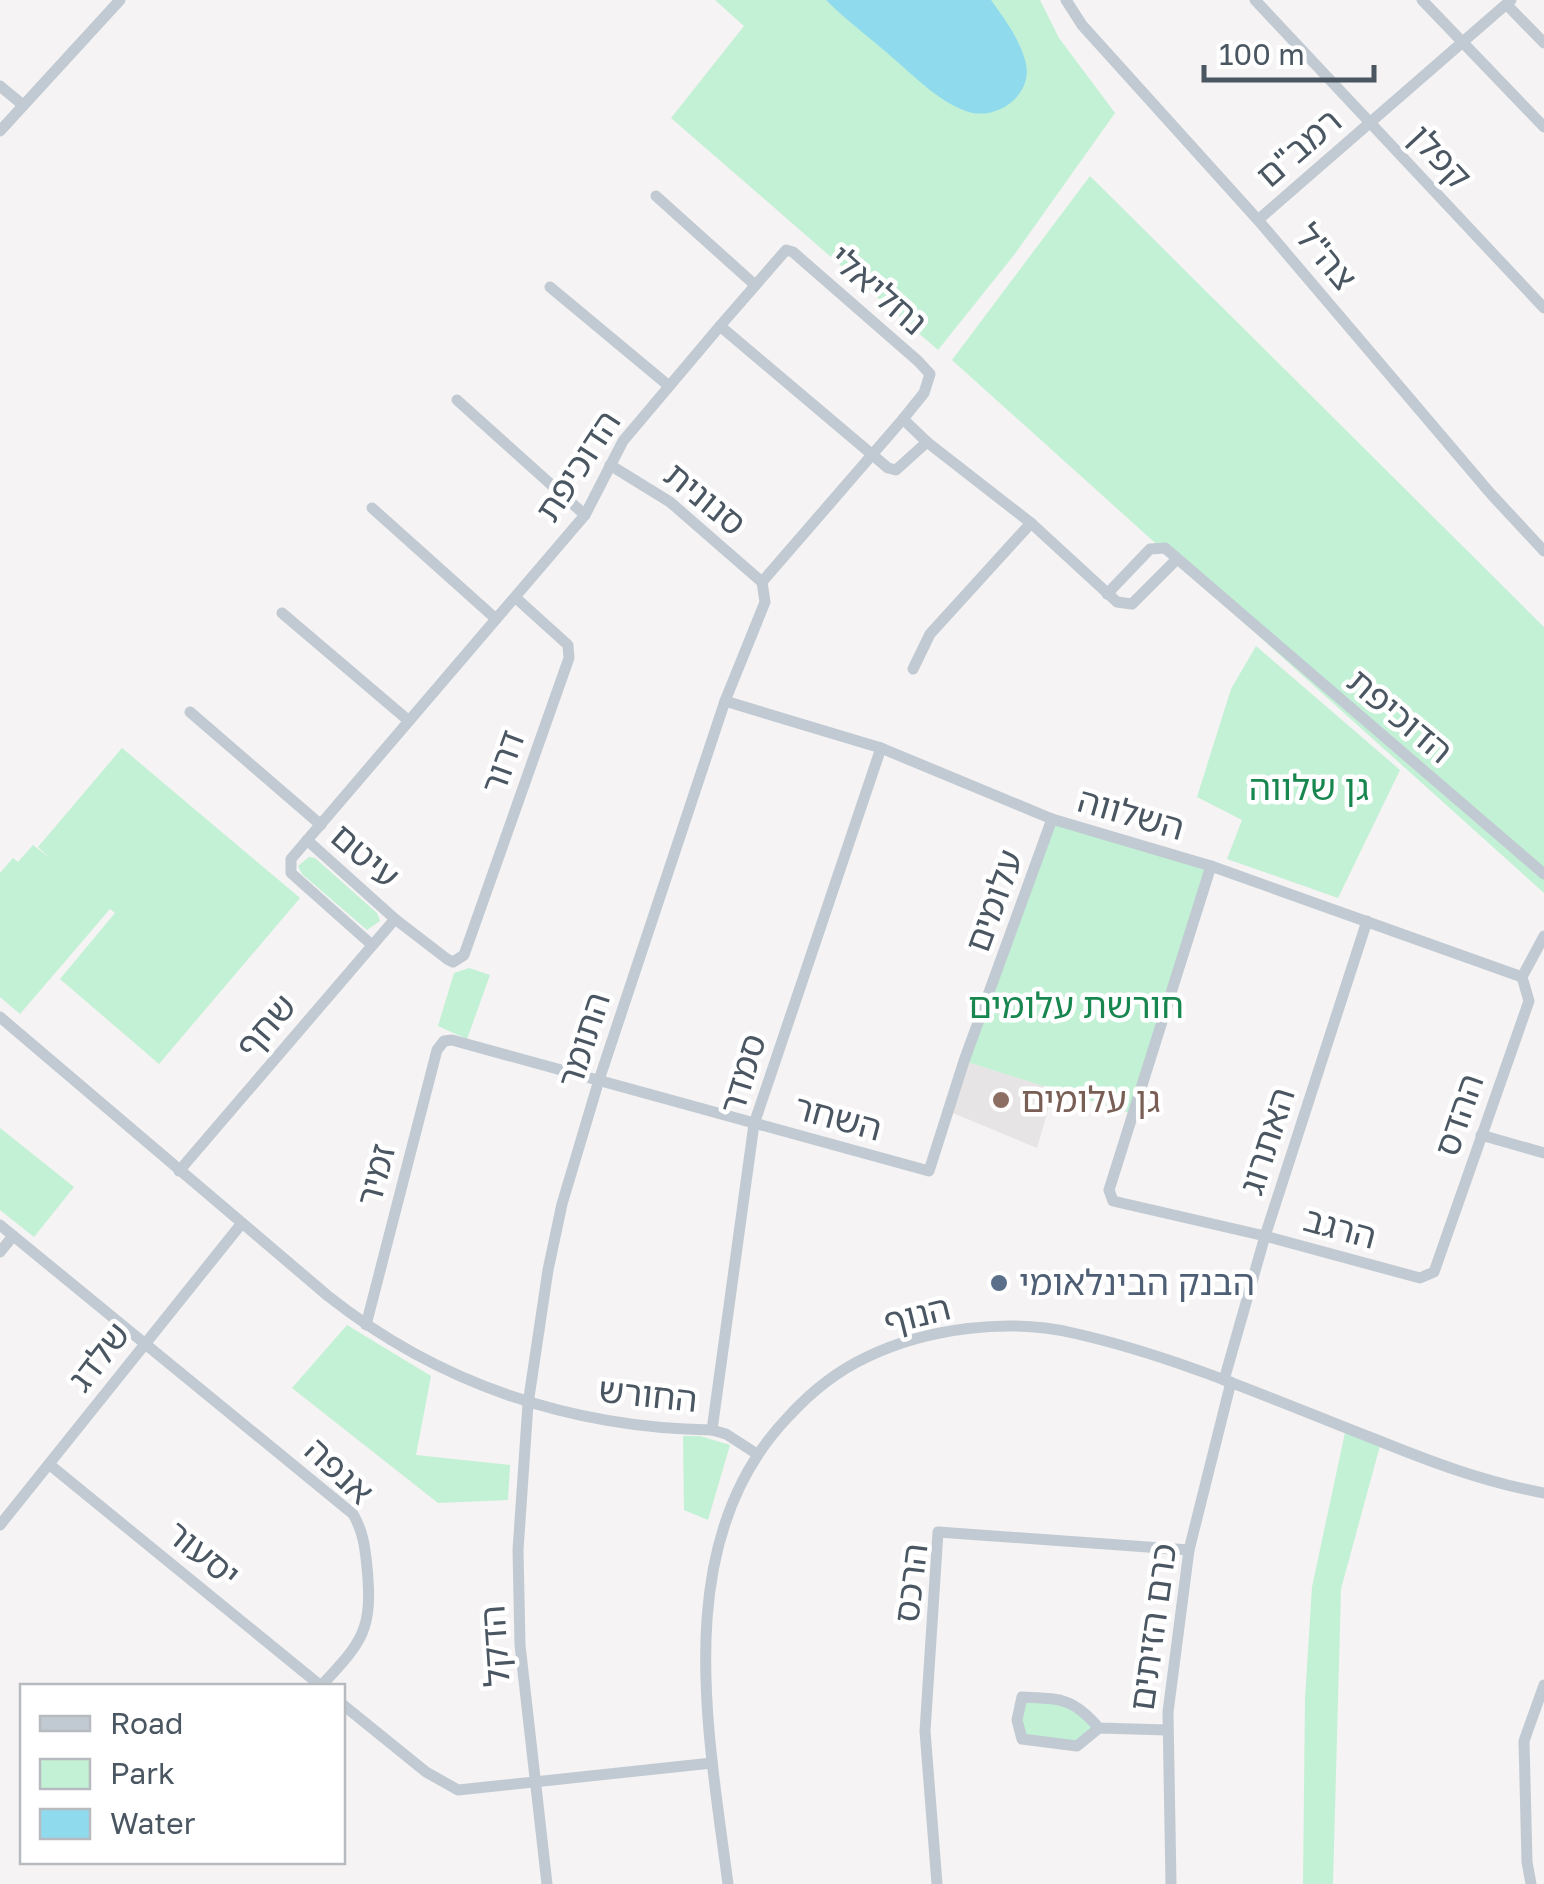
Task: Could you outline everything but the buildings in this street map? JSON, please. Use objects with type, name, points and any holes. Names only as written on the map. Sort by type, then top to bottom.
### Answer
[{"type":"street","points":[[0,131],[120,0]]},
{"type":"street","name":"צה\"ל","points":[[1066,0],[1082,25],[1258,220],[1491,494],[1544,550]]},
{"type":"street","name":"קפלן","points":[[1255,0],[1544,308]]},
{"type":"street","points":[[1422,0],[1544,127]]},
{"type":"street","points":[[1509,2],[1544,44]]},
{"type":"street","name":"רמב\"ם","points":[[1258,220],[1509,2]]},
{"type":"street","points":[[0,86],[23,106]]},
{"type":"street","points":[[656,196],[755,285]]},
{"type":"street","name":"הדוכיפת","points":[[307,840],[585,515],[623,440],[786,250]]},
{"type":"street","name":"נחליאלי","points":[[786,250],[807,264],[930,374],[924,393],[903,420]]},
{"type":"street","points":[[550,287],[669,386]]},
{"type":"street","points":[[720,326],[888,468],[896,470],[927,442]]},
{"type":"street","points":[[457,400],[585,515]]},
{"type":"street","points":[[762,582],[903,420],[1031,522],[1108,594],[1117,602],[1132,604],[1177,559],[1164,548],[1150,549],[1108,594]]},
{"type":"street","name":"סנונית","points":[[610,465],[670,502],[762,582]]},
{"type":"street","points":[[372,508],[496,619]]},
{"type":"street","points":[[914,669],[930,634],[1031,522]]},
{"type":"street","name":"הדוכיפת","points":[[1177,559],[1544,874]]},
{"type":"street","name":"התומר","points":[[528,1404],[562,1204],[599,1080],[725,702],[765,602],[762,582]]},
{"type":"street","name":"דרור","points":[[458,961],[467,949],[570,658],[568,645],[516,598]]},
{"type":"street","points":[[282,614],[409,721]]},
{"type":"street","name":"השלווה","points":[[725,702],[882,748],[1052,819],[1211,866],[1522,977]]},
{"type":"street","points":[[190,712],[321,824]]},
{"type":"street","name":"סמדר","points":[[712,1430],[754,1124],[882,748]]},
{"type":"street","name":"עלומים","points":[[929,1171],[964,1060],[1052,819]]},
{"type":"street","name":"עיטם","points":[[372,945],[291,873],[291,859],[307,840],[447,960],[458,961]]},
{"type":"street","name":"הרגב","points":[[1211,866],[1109,1190],[1113,1201],[1265,1236],[1420,1278],[1434,1272]]},
{"type":"street","name":"שחף","points":[[179,1171],[396,919]]},
{"type":"street","name":"האתרוג","points":[[1227,1381],[1265,1236],[1367,921]]},
{"type":"street","points":[[1522,977],[1544,936]]},
{"type":"street","name":"ההדס","points":[[1434,1272],[1529,1001],[1522,977]]},
{"type":"street","name":"החורש","points":[[0,1017],[366,1326],[446,1371],[528,1404],[608,1420],[712,1430],[726,1434],[756,1454]]},
{"type":"street","name":"השחר","points":[[444,1041],[452,1040],[929,1171]]},
{"type":"street","name":"זמיר","points":[[366,1326],[433,1067],[444,1041]]},
{"type":"street","points":[[1481,1136],[1544,1153]]},
{"type":"street","name":"שלדג","points":[[0,1525],[242,1223]]},
{"type":"street","name":"אנפה","points":[[0,1226],[344,1505],[359,1524],[368,1577],[368,1620],[350,1655],[323,1684]]},
{"type":"street","points":[[0,1252],[13,1236]]},
{"type":"street","name":"הנוף","points":[[728,1884],[712,1763],[707,1618],[713,1567],[730,1503],[756,1454],[802,1402],[853,1364],[889,1346],[965,1330],[1037,1328],[1070,1332],[1227,1381],[1474,1478],[1544,1493]]},
{"type":"street","name":"כרם הזיתים","points":[[1171,1884],[1167,1730],[1189,1550],[1227,1381]]},
{"type":"street","name":"הדקל","points":[[528,1404],[518,1604],[547,1884]]},
{"type":"street","name":"יסעור","points":[[50,1465],[319,1684]]},
{"type":"street","name":"הרכס","points":[[937,1884],[925,1731],[938,1532],[1189,1550]]},
{"type":"street","points":[[1531,1884],[1524,1741],[1544,1685]]},
{"type":"street","points":[[1098,1728],[1080,1707],[1058,1699],[1022,1697],[1017,1720],[1022,1738],[1077,1746],[1098,1728],[1167,1730]]},
{"type":"street","points":[[345,1706],[448,1786],[473,1790],[712,1763]]},
{"type":"shaded area","name":"גן עלומים","points":[[964,1061],[1054,1089],[1037,1148],[948,1111]]},
{"type":"green space","points":[[715,0],[1040,0],[1059,38],[1115,113],[1014,255],[938,350],[671,118],[744,26]]},
{"type":"green space","points":[[1090,176],[1544,627],[1544,893],[952,360]]},
{"type":"green space","name":"גן שלווה","points":[[1256,646],[1400,770],[1338,898],[1227,859],[1242,820],[1197,797],[1231,689]]},
{"type":"green space","points":[[122,748],[300,898],[159,1064],[60,979],[115,913],[110,909],[20,1014],[0,997],[0,873],[13,858],[18,862],[33,845],[50,858],[38,847]]},
{"type":"green space","name":"חורשת עלומים","points":[[1052,819],[1211,866],[1133,1114],[964,1061]]},
{"type":"green space","points":[[309,857],[315,858],[377,913],[380,921],[367,930],[302,874],[298,866]]},
{"type":"green space","points":[[469,968],[490,975],[467,1039],[438,1026],[454,973]]},
{"type":"green space","points":[[0,1128],[74,1187],[34,1237],[0,1210]]},
{"type":"green space","points":[[347,1325],[431,1376],[416,1455],[510,1465],[508,1500],[438,1503],[292,1388]]},
{"type":"green space","points":[[1346,1428],[1381,1442],[1341,1589],[1333,1884],[1303,1884],[1305,1698],[1312,1587]]},
{"type":"green space","points":[[683,1436],[700,1436],[730,1445],[708,1520],[684,1510]]},
{"type":"green space","points":[[1022,1697],[1058,1699],[1099,1728],[1077,1746],[1022,1739]]},
{"type":"water","points":[[826,0],[991,0],[1022,52],[1027,73],[1024,85],[999,110],[963,110],[930,90]]},
{"type":"place","name":"גן עלומים","points":[[1001,1100]]},
{"type":"place","name":"הבנק הבינלאומי","points":[[999,1283]]}]
